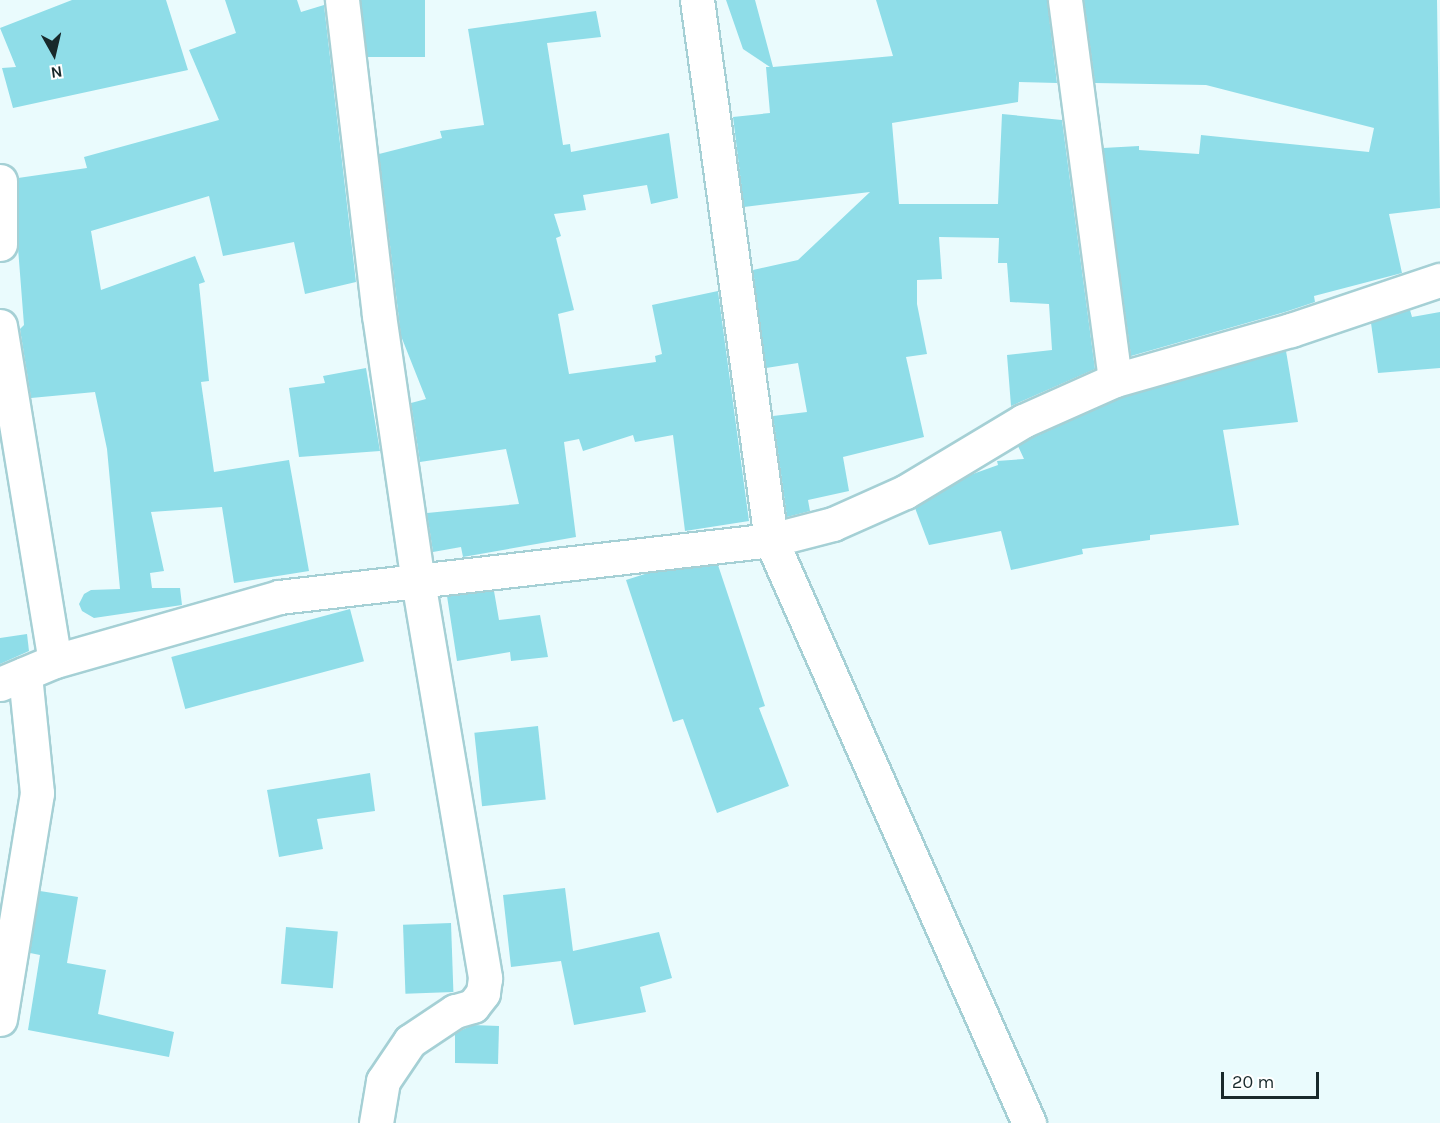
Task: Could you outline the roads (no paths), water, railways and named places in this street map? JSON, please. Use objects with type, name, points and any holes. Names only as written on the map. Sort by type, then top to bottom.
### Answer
[{"type":"street","points":[[342,0],[379,315],[417,581],[485,978],[483,993],[473,1006],[455,1011],[410,1041],[383,1082],[376,1123]]},
{"type":"street","points":[[697,0],[771,540],[1029,1123]]},
{"type":"street","points":[[1065,0],[1115,380]]},
{"type":"street","points":[[0,181],[0,244]]},
{"type":"street","points":[[0,1019],[37,793],[13,679],[55,661],[279,597],[771,540],[834,525],[905,492],[1023,421],[1115,380],[1290,330],[1440,280]]},
{"type":"street","points":[[0,326],[55,661]]}]
